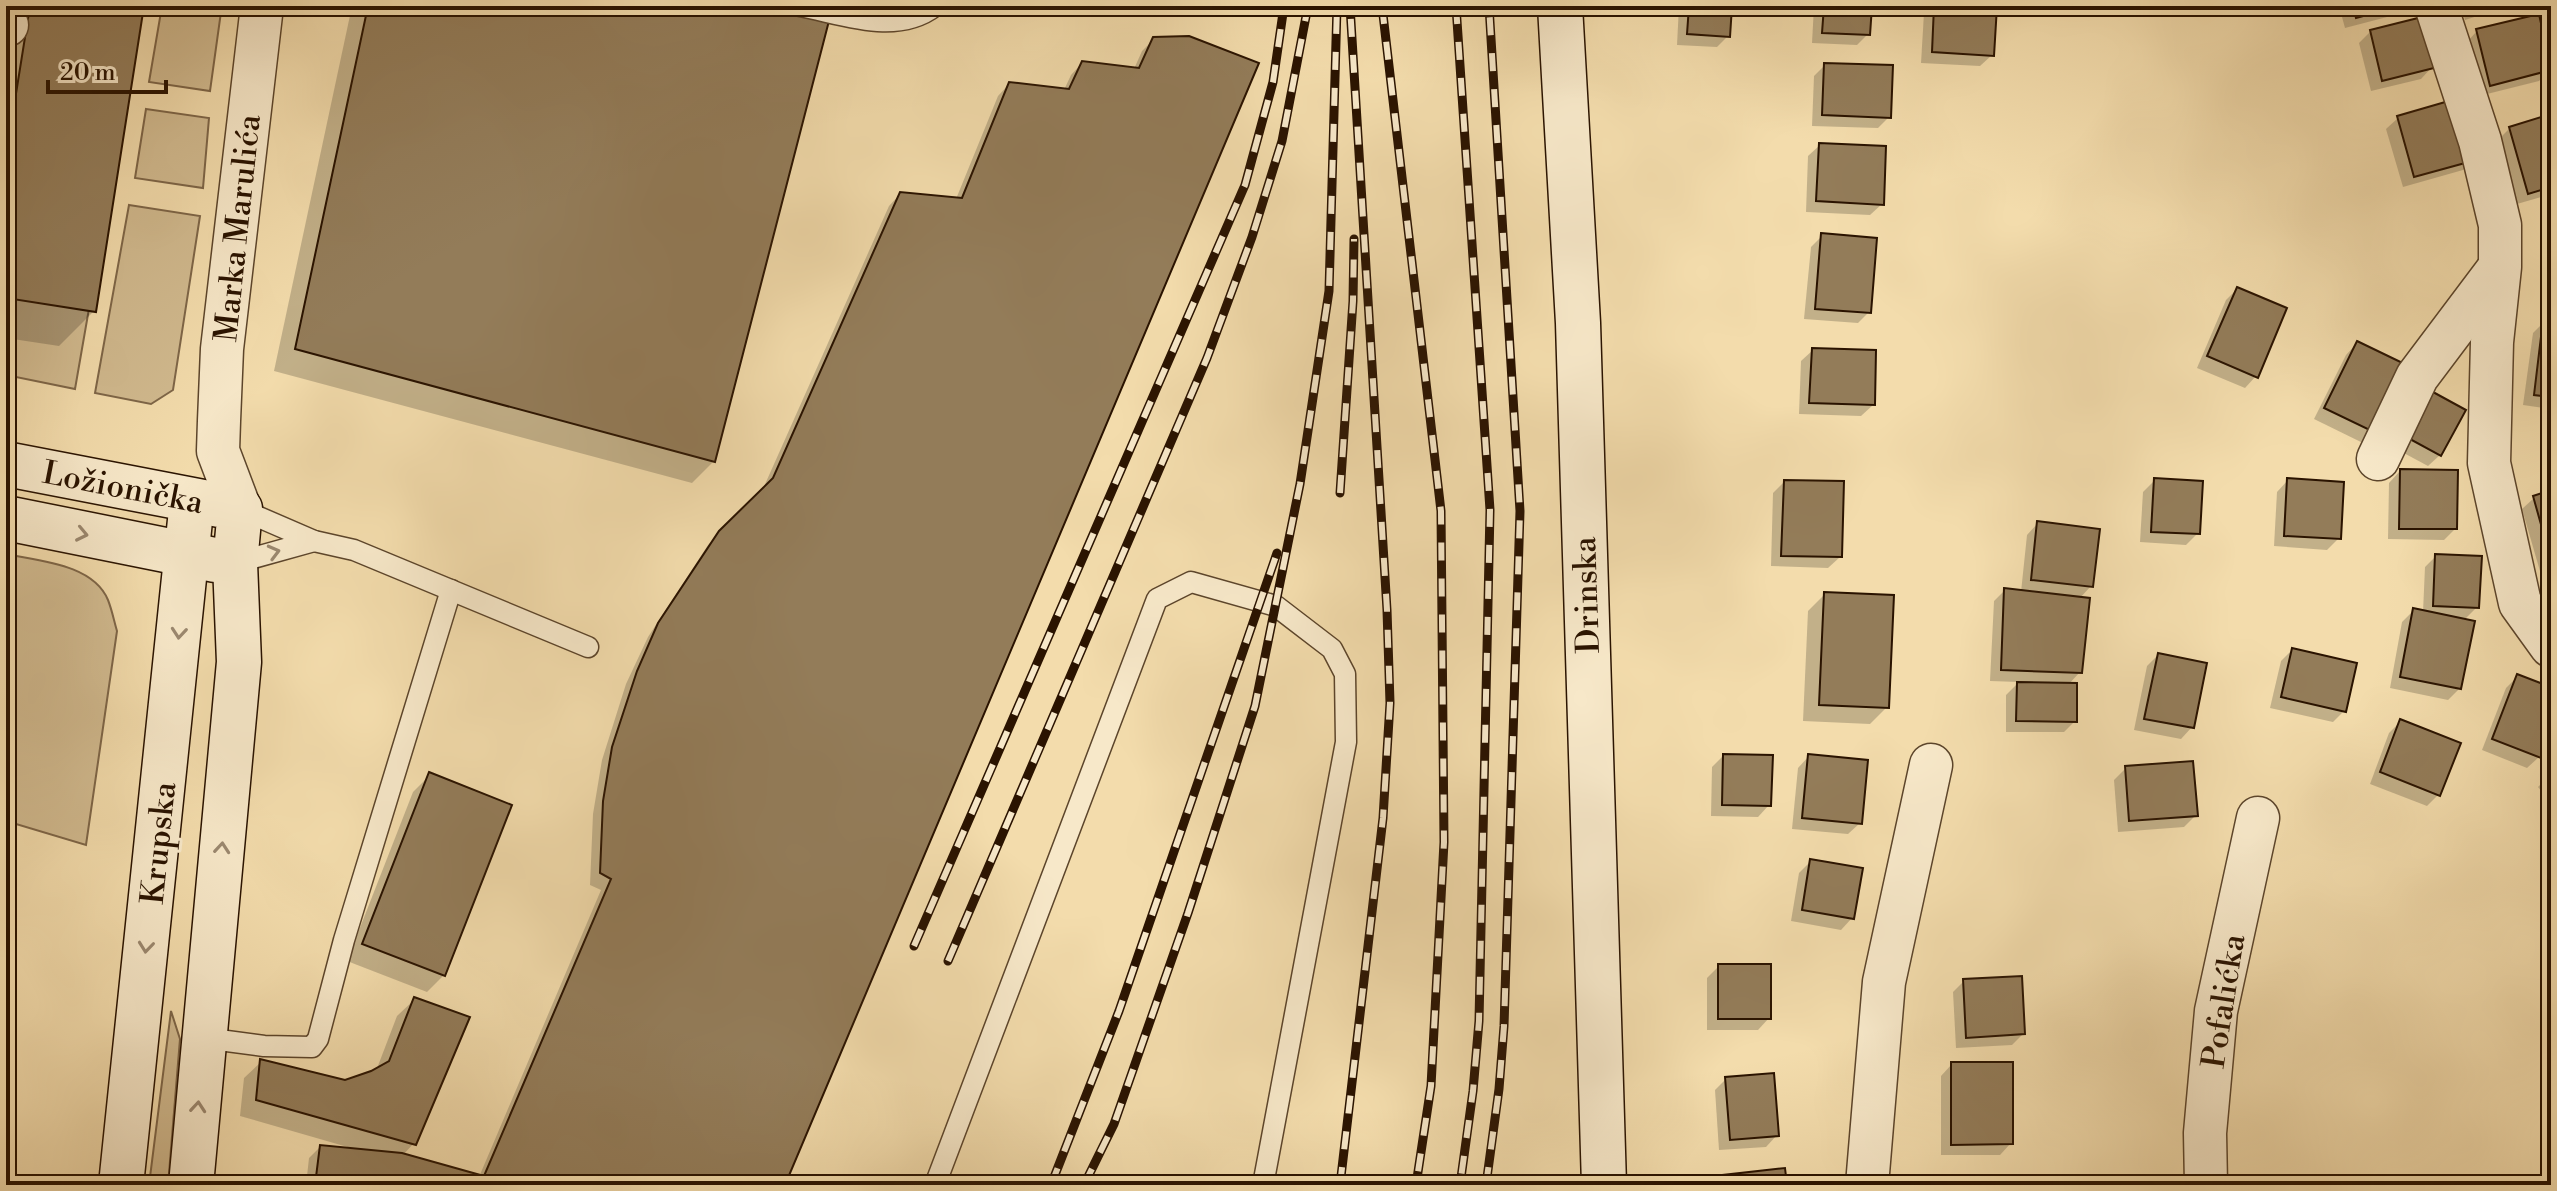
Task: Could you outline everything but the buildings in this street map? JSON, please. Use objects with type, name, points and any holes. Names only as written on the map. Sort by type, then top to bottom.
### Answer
[{"type":"street","name":"Marka Marulića","points":[[240,509],[218,451],[222,349],[262,6]]},
{"type":"street","name":"Drinska","points":[[1560,6],[1579,339],[1604,1185]]},
{"type":"street","points":[[2436,6],[2480,141],[2500,225],[2500,267],[2492,342],[2489,463],[2520,603],[2551,646]]},
{"type":"street","points":[[2378,459],[2417,377],[2500,267]]},
{"type":"street","name":"Marka Marulića","points":[[192,501],[218,451]]},
{"type":"street","name":"Ložionička","points":[[6,464],[240,509]]},
{"type":"street","name":"Krupska","points":[[121,1185],[192,501]]},
{"type":"street","name":"Krupska","points":[[191,1185],[239,662],[235,563],[240,509]]},
{"type":"street","name":"Ložionička","points":[[6,518],[235,563]]},
{"type":"street","points":[[1867,1185],[1884,982],[1931,765]]},
{"type":"street","name":"Pofalićka","points":[[2206,1185],[2205,1133],[2216,1011],[2258,818]]},
{"type":"lane","points":[[800,6],[854,18],[899,23],[935,6]]},
{"type":"lane","points":[[240,509],[314,541],[354,550],[588,647]]},
{"type":"lane","points":[[235,563],[314,541]]},
{"type":"lane","points":[[935,1185],[1157,599],[1191,582],[1276,606],[1332,649],[1345,674],[1346,742],[1263,1185]]},
{"type":"lane","points":[[204,1038],[264,1046],[312,1047],[318,1039],[344,940],[451,590]]},
{"type":"shaded area","points":[[162,6],[221,12],[210,91],[149,82]]},
{"type":"shaded area","points":[[146,109],[209,118],[203,188],[135,178]]},
{"type":"shaded area","points":[[129,205],[200,216],[173,390],[151,404],[95,393]]},
{"type":"shaded area","points":[[6,274],[94,280],[75,389],[6,375]]},
{"type":"shaded area","points":[[6,554],[78,571],[101,588],[112,612],[117,631],[86,845],[6,821]]},
{"type":"shaded area","points":[[171,1011],[180,1039],[168,1185],[149,1185]]},
{"type":"railway","points":[[914,946],[1245,185],[1273,82],[1284,6]]},
{"type":"railway","points":[[948,961],[1207,358],[1252,237],[1282,141],[1308,6]]},
{"type":"railway","points":[[1084,1185],[1114,1124],[1188,913],[1255,706],[1300,484],[1329,291],[1337,6]]},
{"type":"railway","points":[[1340,1185],[1383,818],[1390,703],[1350,6]]},
{"type":"railway","points":[[1382,6],[1441,511],[1444,842],[1431,1086],[1416,1185]]},
{"type":"railway","points":[[1456,6],[1490,510],[1479,1021],[1460,1185]]},
{"type":"railway","points":[[1486,1185],[1504,1026],[1520,511],[1489,6]]},
{"type":"railway","points":[[1340,493],[1353,301],[1354,239]]},
{"type":"railway","points":[[1051,1185],[1119,1011],[1277,553]]}]
